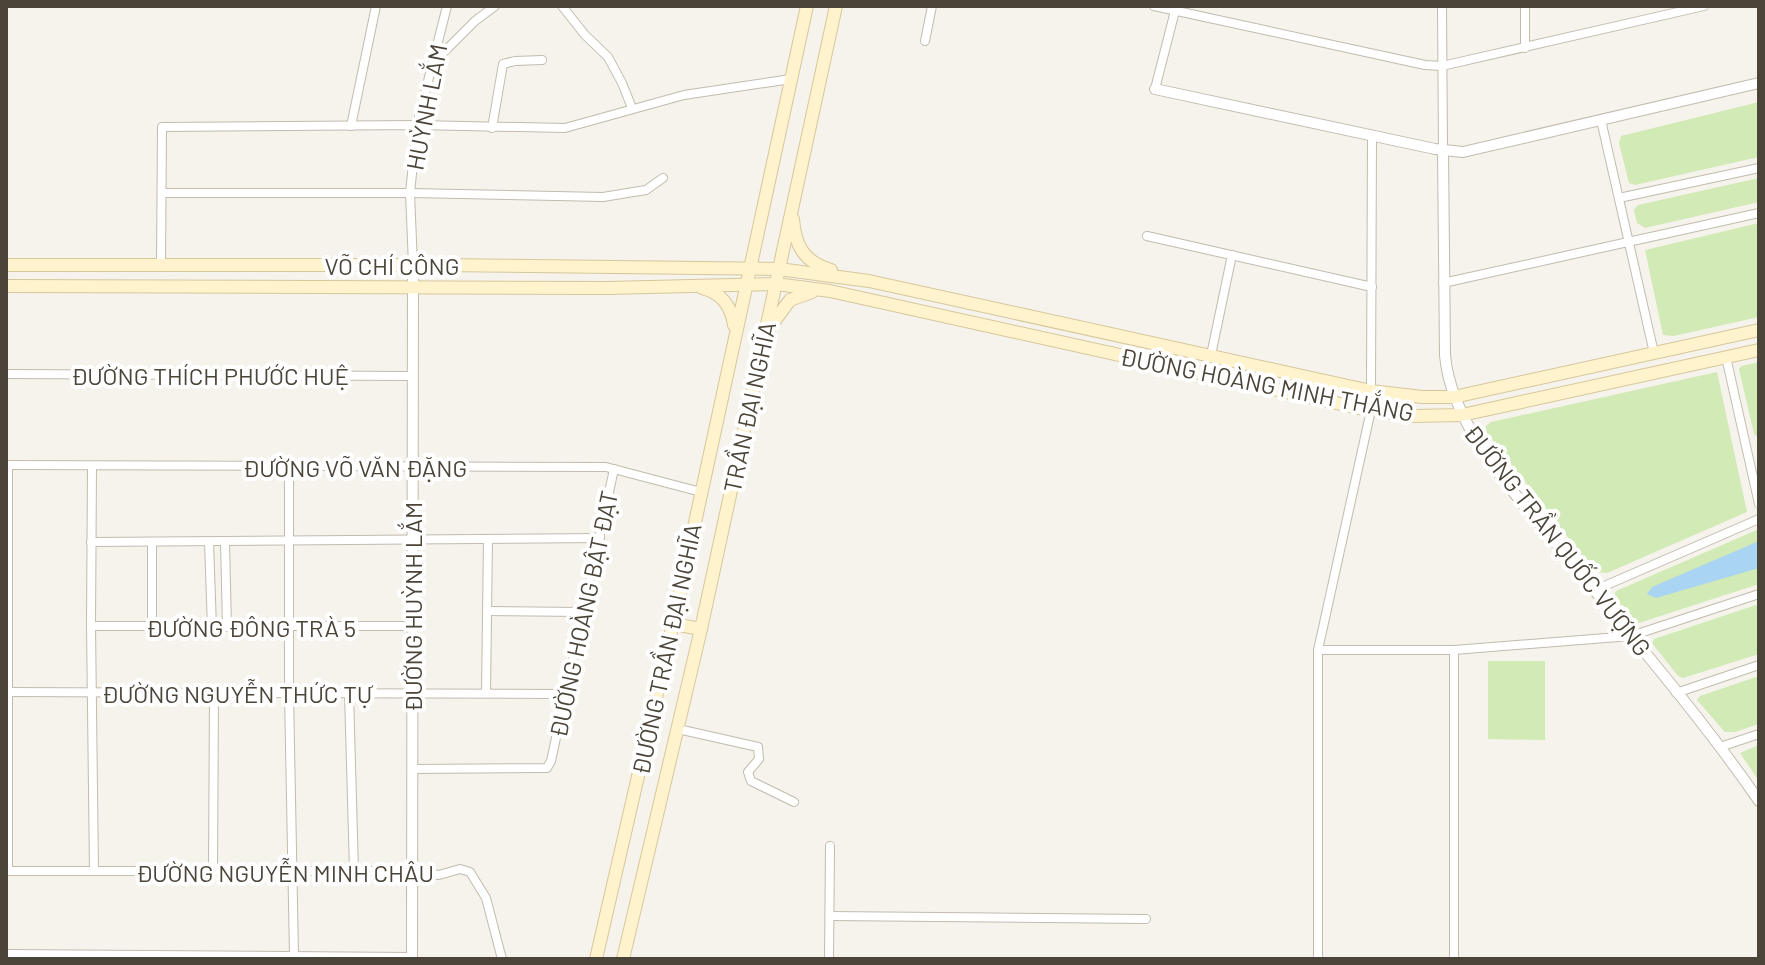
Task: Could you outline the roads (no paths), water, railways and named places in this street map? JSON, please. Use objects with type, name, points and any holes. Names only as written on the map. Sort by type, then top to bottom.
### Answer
[{"type":"main road","points":[[791,79],[807,6]]},
{"type":"main road","name":"TRẦN ĐẠI NGHĨA","points":[[659,807],[701,629],[836,6]]},
{"type":"main road","name":"ĐƯỜNG TRẦN ĐẠI NGHĨA","points":[[596,959],[673,624],[791,79]]},
{"type":"main road","points":[[794,197],[795,233],[804,256],[824,268],[869,281]]},
{"type":"main road","name":"VÕ CHÍ CÔNG","points":[[6,265],[413,260],[779,269]]},
{"type":"main road","name":"ĐƯỜNG HOÀNG MINH THẮNG","points":[[779,269],[869,281],[1371,391],[1422,397],[1454,397],[1759,330]]},
{"type":"main road","name":"VÕ CHÍ CÔNG","points":[[6,286],[776,284]]},
{"type":"main road","name":"ĐƯỜNG HOÀNG MINH THẮNG","points":[[776,284],[830,291],[1371,410],[1427,417],[1462,415],[1759,350]]},
{"type":"main road","points":[[691,286],[714,292],[725,301],[733,317],[734,336]]},
{"type":"main road","points":[[764,336],[790,300],[809,292],[830,291]]},
{"type":"main road","points":[[1654,353],[1659,372]]},
{"type":"main road","points":[[1207,374],[1211,355]]},
{"type":"main road","points":[[673,624],[701,629]]},
{"type":"main road","name":"ĐƯỜNG TRẦN ĐẠI NGHĨA","points":[[623,959],[659,807]]},
{"type":"street","points":[[351,126],[376,6]]},
{"type":"street","name":"HUỲNH LẮM","points":[[413,260],[410,193],[417,125],[447,6]]},
{"type":"street","points":[[433,64],[475,21],[495,6]]},
{"type":"street","points":[[562,6],[608,57],[632,108]]},
{"type":"street","points":[[925,41],[932,6]]},
{"type":"street","points":[[1154,6],[1175,8],[1425,65],[1442,66],[1704,6]]},
{"type":"street","name":"ĐƯỜNG TRẦN QUỐC VƯỢNG","points":[[1442,6],[1445,355],[1454,397],[1462,415],[1496,467],[1720,747],[1759,801]]},
{"type":"street","points":[[1525,6],[1525,48]]},
{"type":"street","points":[[1175,8],[1155,89],[1443,151],[1470,151],[1759,83]]},
{"type":"street","points":[[492,128],[503,64],[542,60]]},
{"type":"street","points":[[161,265],[162,127],[417,125],[565,128],[714,89],[791,79]]},
{"type":"street","points":[[1601,120],[1654,353]]},
{"type":"street","points":[[1371,391],[1372,136]]},
{"type":"street","points":[[1619,198],[1759,168]]},
{"type":"street","points":[[162,193],[603,197],[646,190],[663,178]]},
{"type":"street","points":[[1443,283],[1759,213]]},
{"type":"street","points":[[1147,236],[1372,287]]},
{"type":"street","points":[[1211,355],[1232,255]]},
{"type":"street","name":"ĐƯỜNG HUỲNH LẮM","points":[[412,958],[413,260]]},
{"type":"street","points":[[1726,357],[1759,504]]},
{"type":"street","name":"ĐƯỜNG THÍCH PHƯỚC HUỆ","points":[[6,374],[413,376]]},
{"type":"street","points":[[1318,959],[1318,650],[1371,410]]},
{"type":"street","points":[[1747,450],[1759,448]]},
{"type":"street","points":[[7,465],[7,871]]},
{"type":"street","name":"ĐƯỜNG VÕ VĂN ĐẶNG","points":[[7,465],[614,469],[701,492]]},
{"type":"street","points":[[92,466],[94,871]]},
{"type":"street","points":[[289,466],[294,955]]},
{"type":"street","name":"ĐƯỜNG HOÀNG BẬT ĐẠT","points":[[412,769],[547,768],[614,469]]},
{"type":"street","points":[[1595,590],[1759,519]]},
{"type":"street","points":[[91,542],[600,538]]},
{"type":"street","points":[[486,693],[488,539]]},
{"type":"street","points":[[152,542],[152,627]]},
{"type":"street","points":[[209,542],[212,628]]},
{"type":"street","points":[[225,542],[227,627]]},
{"type":"street","points":[[1318,650],[1454,650],[1631,636],[1759,594]]},
{"type":"street","points":[[487,611],[583,612]]},
{"type":"street","name":"ĐƯỜNG ĐÔNG TRÀ 5","points":[[91,626],[412,626]]},
{"type":"street","points":[[1454,650],[1454,959]]},
{"type":"street","points":[[1676,693],[1759,665]]},
{"type":"street","name":"ĐƯỜNG NGUYỄN THỨC TỰ","points":[[7,692],[564,694]]},
{"type":"street","points":[[213,871],[214,693]]},
{"type":"street","points":[[349,693],[354,871]]},
{"type":"street","points":[[678,729],[758,747],[759,759],[748,772],[751,781],[794,802]]},
{"type":"street","points":[[1720,747],[1759,734]]},
{"type":"street","points":[[829,959],[830,846]]},
{"type":"street","name":"ĐƯỜNG NGUYỄN MINH CHÂU","points":[[7,871],[412,871],[439,875],[460,869],[470,872],[486,898],[502,959]]},
{"type":"street","points":[[830,916],[1146,919]]},
{"type":"street","points":[[6,954],[412,958]]},
{"type":"water","points":[[1759,541],[1759,568],[1656,598],[1647,594],[1652,587]]}]
